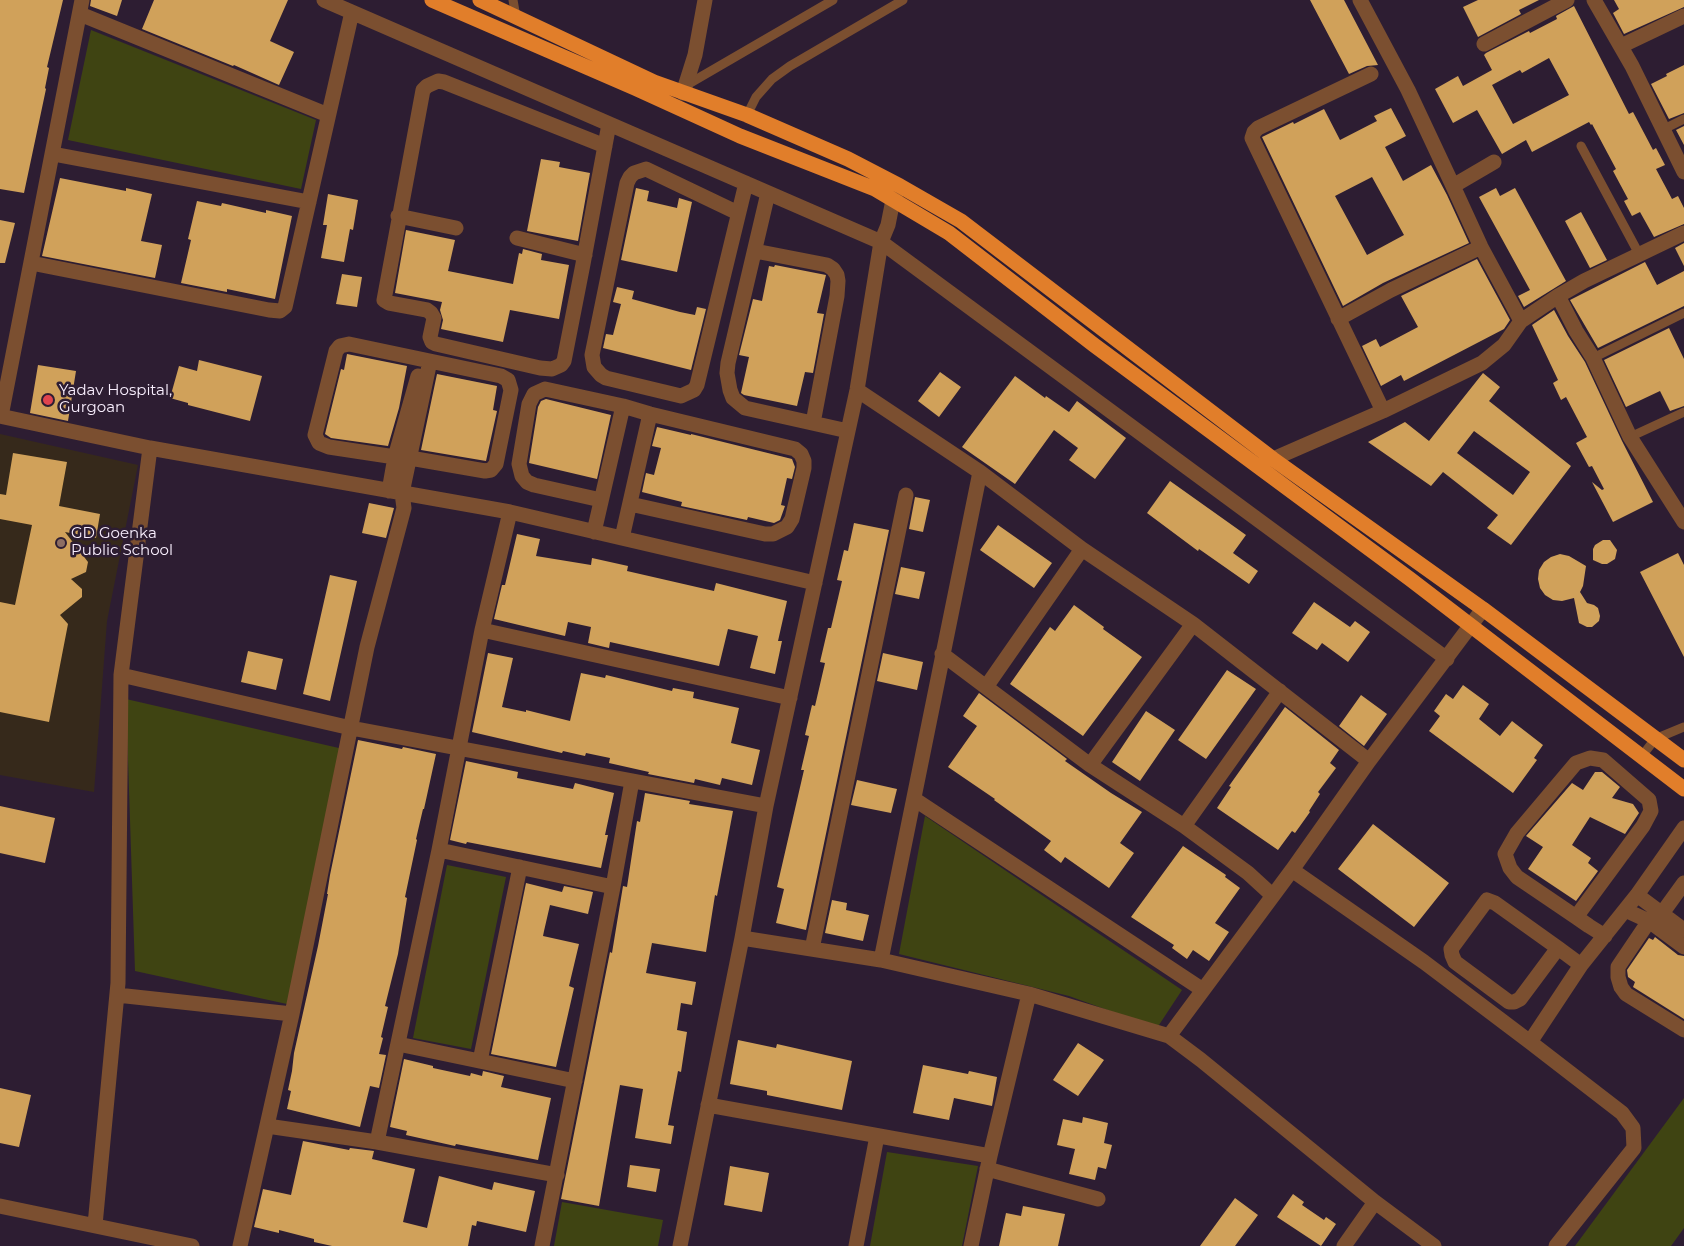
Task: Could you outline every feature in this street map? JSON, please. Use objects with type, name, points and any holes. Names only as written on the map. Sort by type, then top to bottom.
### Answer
[{"type":"highway","points":[[432,0],[740,136],[875,189],[949,233],[1077,332],[1471,626],[1684,789]]},
{"type":"highway","points":[[480,0],[646,78],[684,90],[747,115],[848,160],[900,186],[961,221],[1273,459],[1483,610],[1684,760]]},
{"type":"highway","points":[[1077,332],[1088,319]]},
{"type":"street","points":[[324,0],[881,242],[1447,659]]},
{"type":"street","points":[[684,90],[695,55],[704,0]]},
{"type":"street","points":[[1360,0],[1408,90],[1481,247],[1521,321]]},
{"type":"street","points":[[1484,44],[1566,0]]},
{"type":"street","points":[[1594,0],[1621,46],[1684,172]]},
{"type":"street","points":[[328,116],[81,7],[1,416],[150,448],[510,512],[815,583]]},
{"type":"street","points":[[31,263],[280,311],[285,307],[352,12]]},
{"type":"street","points":[[1621,46],[1684,16]]},
{"type":"street","points":[[1371,74],[1258,128],[1252,136],[1252,141],[1383,411]]},
{"type":"street","points":[[605,146],[444,82],[432,82],[423,90],[398,216],[384,300],[389,303],[427,310],[431,313],[434,318],[430,337],[432,342],[436,344],[540,368],[552,369],[558,367],[564,361],[585,256],[605,146],[609,124]]},
{"type":"street","points":[[53,154],[309,202]]},
{"type":"street","points":[[1453,186],[1494,162]]},
{"type":"street","points":[[738,213],[646,169],[634,172],[627,183],[592,355],[594,367],[601,375],[606,378],[681,396],[694,390],[697,385],[746,183]]},
{"type":"street","points":[[680,1246],[742,938],[766,806],[857,390],[881,242],[888,224],[893,200],[900,186]]},
{"type":"street","points":[[768,193],[728,362],[727,373],[732,398],[745,408],[848,431]]},
{"type":"street","points":[[398,216],[456,228]]},
{"type":"street","points":[[1273,459],[1383,411],[1482,362],[1504,345],[1521,321],[1558,296],[1584,281],[1684,233]]},
{"type":"street","points":[[517,238],[585,256]]},
{"type":"street","points":[[1338,319],[1391,290],[1481,247]]},
{"type":"street","points":[[755,251],[827,266],[833,269],[838,280],[837,296],[813,423]]},
{"type":"street","points":[[1558,296],[1576,331],[1593,358],[1630,437],[1683,518]]},
{"type":"street","points":[[395,457],[329,447],[319,443],[315,435],[336,351],[340,346],[349,344],[500,376],[508,380],[510,390],[496,464],[492,470],[485,472],[410,458]]},
{"type":"street","points":[[240,1246],[292,1014],[367,647],[404,508],[395,492],[395,457],[426,361]]},
{"type":"street","points":[[395,492],[410,458],[426,361]]},
{"type":"street","points":[[601,500],[534,485],[522,476],[519,464],[529,404],[534,394],[545,389],[623,406],[795,449],[801,454],[804,468],[792,519],[787,527],[773,534],[764,534],[630,504]]},
{"type":"street","points":[[857,390],[980,472],[1082,549],[1193,624],[1369,761]]},
{"type":"street","points":[[594,532],[623,406]]},
{"type":"street","points":[[622,538],[650,414]]},
{"type":"street","points":[[95,1225],[117,994],[121,676],[150,448]]},
{"type":"street","points":[[881,960],[980,472]]},
{"type":"street","points":[[812,949],[906,495]]},
{"type":"street","points":[[377,1142],[439,850],[482,630],[510,512]]},
{"type":"street","points":[[986,687],[1082,549]]},
{"type":"street","points":[[1169,1036],[1292,870],[1369,761],[1483,610]]},
{"type":"street","points":[[1090,765],[1193,624]]},
{"type":"street","points":[[482,630],[790,698]]},
{"type":"street","points":[[942,654],[1090,765],[1184,826],[1248,873],[1272,895]]},
{"type":"street","points":[[121,676],[458,750],[766,806]]},
{"type":"street","points":[[1184,826],[1280,691]]},
{"type":"street","points":[[1576,917],[1643,826],[1651,811],[1649,800],[1603,760],[1590,758],[1576,764],[1517,832],[1505,854],[1510,868],[1517,877],[1576,917],[1605,936]]},
{"type":"street","points":[[542,1246],[632,781]]},
{"type":"street","points":[[914,799],[1203,990]]},
{"type":"street","points":[[1530,1042],[1581,965],[1637,895],[1684,828]]},
{"type":"street","points":[[439,850],[613,887]]},
{"type":"street","points":[[480,1062],[520,867]]},
{"type":"street","points":[[1292,870],[1424,962],[1530,1042],[1622,1113],[1633,1128],[1634,1148],[1556,1246]]},
{"type":"street","points":[[1662,912],[1684,883]]},
{"type":"street","points":[[1637,895],[1684,930]]},
{"type":"street","points":[[1558,948],[1520,999],[1514,1002],[1509,1002],[1455,962],[1452,955],[1452,949],[1487,900],[1495,903],[1558,948],[1581,965]]},
{"type":"street","points":[[1625,910],[1649,921],[1684,947]]},
{"type":"street","points":[[1649,921],[1618,967],[1621,987],[1626,994],[1684,1030]]},
{"type":"street","points":[[742,938],[881,960],[1029,994],[1169,1036],[1375,1202],[1434,1246]]},
{"type":"street","points":[[117,994],[292,1014]]},
{"type":"street","points":[[970,1246],[1029,994]]},
{"type":"street","points":[[398,1044],[575,1081]]},
{"type":"street","points":[[708,1105],[877,1136],[988,1163],[1098,1199]]},
{"type":"street","points":[[267,1126],[377,1142],[556,1174]]},
{"type":"street","points":[[856,1246],[877,1136]]},
{"type":"street","points":[[1344,1246],[1375,1202]]},
{"type":"street","points":[[0,1206],[192,1246]]},
{"type":"lane","points":[[514,0],[516,17]]},
{"type":"lane","points":[[684,90],[834,0]]},
{"type":"lane","points":[[747,115],[756,97],[772,79],[790,66],[903,0]]},
{"type":"lane","points":[[1664,129],[1684,119]]},
{"type":"lane","points":[[1581,146],[1639,254]]},
{"type":"lane","points":[[1593,358],[1684,313]]},
{"type":"lane","points":[[1630,437],[1684,412]]},
{"type":"lane","points":[[1642,756],[1655,738],[1684,727]]},
{"type":"shaded area","name":"GD Goenka Public School","points":[[0,434],[138,465],[107,621],[94,792],[0,775]]},
{"type":"green space","points":[[91,30],[316,120],[301,189],[68,140]]},
{"type":"green space","points":[[126,699],[343,749],[287,1004],[135,971]]},
{"type":"green space","points":[[925,816],[1182,990],[1157,1028],[1069,996],[899,954]]},
{"type":"green space","points":[[447,865],[506,877],[471,1049],[413,1038]]},
{"type":"green space","points":[[1684,1098],[1684,1228],[1671,1246],[1575,1246]]},
{"type":"green space","points":[[887,1152],[978,1166],[962,1246],[870,1246]]},
{"type":"green space","points":[[562,1202],[663,1220],[658,1246],[554,1246]]},
{"type":"building","points":[[0,0],[63,0],[47,67],[49,68],[46,89],[24,193],[0,189]]},
{"type":"building","points":[[91,0],[122,0],[117,16],[90,6]]},
{"type":"building","points":[[154,0],[288,0],[270,41],[294,52],[279,85],[142,29]]},
{"type":"building","points":[[1310,0],[1344,0],[1378,65],[1367,66],[1349,74]]},
{"type":"building","points":[[1478,0],[1539,0],[1519,10],[1521,14],[1478,37],[1463,7]]},
{"type":"building","points":[[1614,0],[1684,0],[1684,7],[1624,34],[1613,13],[1619,9]]},
{"type":"building","points":[[1574,6],[1629,114],[1633,112],[1653,150],[1656,148],[1665,165],[1656,169],[1672,199],[1678,196],[1684,208],[1684,224],[1654,237],[1640,212],[1632,216],[1624,201],[1628,199],[1613,171],[1616,169],[1592,124],[1589,122],[1532,152],[1526,140],[1502,154],[1477,110],[1453,123],[1435,89],[1458,76],[1463,86],[1492,70],[1484,55],[1486,53],[1557,19],[1556,16]],"holes":[[[1549,58],[1569,95],[1513,124],[1492,85],[1520,70],[1522,73]]]},
{"type":"building","points":[[1684,65],[1684,113],[1669,119],[1651,84]]},
{"type":"building","points":[[1391,108],[1406,136],[1385,147],[1403,181],[1431,165],[1469,243],[1383,283],[1343,306],[1262,137],[1324,109],[1340,140],[1377,121],[1374,116]],"holes":[[[1372,177],[1404,235],[1367,255],[1335,196]]]},
{"type":"building","points":[[1684,126],[1684,145],[1676,130]]},
{"type":"building","points":[[541,159],[560,162],[559,167],[590,173],[578,241],[527,231]]},
{"type":"building","points":[[60,178],[152,194],[141,241],[162,245],[155,278],[42,256]]},
{"type":"building","points":[[636,188],[649,191],[647,201],[677,208],[679,198],[692,202],[677,272],[621,260]]},
{"type":"building","points":[[1496,188],[1500,196],[1515,188],[1566,281],[1524,307],[1518,296],[1530,290],[1479,197]]},
{"type":"building","points":[[328,194],[358,200],[353,230],[350,229],[344,262],[321,258],[327,225],[323,225]]},
{"type":"building","points":[[197,201],[221,206],[222,203],[266,213],[266,210],[292,216],[275,299],[227,289],[227,292],[181,283],[191,240],[188,239]]},
{"type":"building","points":[[1581,212],[1607,260],[1590,268],[1565,221]]},
{"type":"building","points":[[0,220],[15,223],[5,263],[0,263]]},
{"type":"building","points":[[406,230],[455,240],[448,271],[513,284],[519,253],[522,254],[523,249],[542,254],[541,260],[569,265],[559,319],[510,310],[503,342],[441,329],[443,320],[440,310],[442,302],[395,293]]},
{"type":"building","points":[[1684,243],[1684,266],[1675,248]]},
{"type":"building","points":[[1477,259],[1510,320],[1504,329],[1404,381],[1401,375],[1381,386],[1362,346],[1376,339],[1380,347],[1418,327],[1401,296]]},
{"type":"building","points":[[1645,262],[1657,285],[1684,271],[1684,306],[1598,348],[1570,300]]},
{"type":"building","points":[[775,265],[826,275],[817,313],[824,314],[813,373],[805,372],[797,406],[741,393],[749,357],[739,355],[753,299],[762,301],[769,266],[774,267]]},
{"type":"building","points":[[342,274],[362,277],[357,307],[336,304]]},
{"type":"building","points":[[617,287],[634,291],[632,299],[680,312],[695,315],[697,307],[706,309],[691,370],[603,348],[606,334],[613,335],[621,304],[613,302]]},
{"type":"building","points":[[1554,310],[1585,362],[1653,502],[1613,522],[1592,482],[1602,490],[1604,489],[1592,466],[1589,467],[1576,443],[1587,437],[1566,397],[1561,400],[1553,383],[1558,380],[1532,325]]},
{"type":"building","points":[[1669,328],[1684,359],[1684,406],[1670,411],[1660,391],[1626,407],[1604,360]]},
{"type":"building","points":[[347,354],[407,366],[399,408],[388,446],[331,438],[325,434],[341,369],[344,370]]},
{"type":"building","points":[[199,360],[262,376],[250,421],[188,405],[188,403],[170,398],[179,366],[197,371]]},
{"type":"building","points":[[38,365],[76,371],[68,421],[30,413]]},
{"type":"building","points":[[940,372],[961,387],[939,417],[918,401]]},
{"type":"building","points":[[1483,373],[1500,387],[1489,401],[1571,466],[1511,545],[1487,528],[1498,515],[1443,472],[1431,486],[1368,442],[1405,422],[1429,441]],"holes":[[[1474,431],[1530,472],[1513,495],[1457,453]]]},
{"type":"building","points":[[437,374],[497,386],[493,410],[497,411],[486,461],[421,450]]},
{"type":"building","points":[[1015,376],[1045,398],[1046,396],[1069,412],[1077,401],[1126,438],[1095,479],[1069,460],[1078,448],[1054,430],[1015,484],[962,447]]},
{"type":"building","points":[[546,399],[611,415],[597,479],[529,463],[538,407],[541,401]]},
{"type":"building","points":[[657,427],[792,459],[795,467],[792,479],[787,478],[781,505],[785,506],[780,520],[774,523],[748,517],[747,520],[681,506],[682,502],[642,492],[646,473],[654,475],[661,448],[652,446]]},
{"type":"building","points":[[13,453],[67,462],[59,506],[100,514],[96,538],[65,532],[88,562],[86,572],[71,579],[82,589],[82,597],[60,615],[68,624],[49,722],[0,712],[0,602],[15,605],[32,525],[0,519],[0,494],[6,495]]},
{"type":"building","points":[[1170,481],[1246,535],[1233,553],[1258,571],[1249,584],[1199,549],[1198,551],[1147,513]]},
{"type":"building","points":[[915,497],[930,500],[923,532],[909,529]]},
{"type":"building","points":[[369,503],[394,508],[386,538],[362,533]]},
{"type":"building","points":[[854,523],[889,530],[806,930],[776,923],[784,889],[777,887],[804,770],[801,770],[809,736],[805,735],[812,705],[815,706],[825,663],[820,662],[828,628],[831,628],[842,581],[837,580],[844,550],[848,551]]},
{"type":"building","points":[[998,525],[1052,563],[1034,588],[980,550]]},
{"type":"building","points":[[517,534],[540,539],[536,556],[591,565],[592,558],[628,566],[627,571],[714,591],[716,583],[787,601],[778,641],[782,641],[775,674],[750,668],[758,636],[728,629],[719,666],[610,642],[609,648],[588,643],[591,627],[568,622],[565,636],[494,619],[502,585],[505,585]]},
{"type":"building","points":[[1603,540],[1610,540],[1617,550],[1615,559],[1607,564],[1593,560],[1595,545]]},
{"type":"building","points":[[1678,553],[1684,565],[1684,657],[1640,572]]},
{"type":"building","points":[[1560,554],[1569,556],[1586,566],[1583,586],[1580,592],[1587,603],[1598,608],[1600,616],[1599,621],[1592,627],[1579,623],[1574,598],[1562,601],[1553,600],[1545,595],[1540,588],[1539,570],[1544,562]]},
{"type":"building","points":[[901,567],[925,572],[919,599],[895,594]]},
{"type":"building","points":[[330,575],[357,581],[330,701],[303,694]]},
{"type":"building","points":[[1314,602],[1350,627],[1355,621],[1370,632],[1348,662],[1322,643],[1317,650],[1292,633]]},
{"type":"building","points":[[1074,605],[1142,657],[1083,736],[1010,684],[1050,627],[1055,631]]},
{"type":"building","points":[[248,651],[283,659],[276,690],[241,682]]},
{"type":"building","points":[[488,653],[513,658],[502,707],[526,712],[526,710],[570,721],[581,673],[605,678],[606,675],[672,691],[673,688],[694,692],[693,698],[739,708],[731,743],[760,750],[752,785],[722,778],[720,785],[695,779],[694,783],[648,774],[649,772],[609,763],[610,758],[586,753],[585,756],[563,751],[562,753],[472,732]]},
{"type":"building","points":[[883,653],[923,662],[917,690],[877,681]]},
{"type":"building","points":[[1227,670],[1256,689],[1206,759],[1178,740]]},
{"type":"building","points":[[1463,685],[1489,704],[1479,719],[1500,736],[1512,721],[1543,745],[1534,758],[1537,760],[1513,793],[1429,731],[1440,716],[1434,711],[1446,694],[1453,699]]},
{"type":"building","points":[[979,693],[1067,759],[1065,761],[1142,812],[1120,843],[1134,853],[1109,888],[1065,857],[1061,863],[1044,850],[1051,841],[948,767],[977,726],[963,716]]},
{"type":"building","points":[[1361,695],[1387,714],[1364,746],[1339,726]]},
{"type":"building","points":[[1285,707],[1339,750],[1330,763],[1336,768],[1318,792],[1320,794],[1310,812],[1295,833],[1292,831],[1278,850],[1217,808],[1231,787],[1229,786]]},
{"type":"building","points":[[1146,711],[1175,730],[1140,781],[1112,762]]},
{"type":"building","points":[[358,740],[436,754],[416,839],[405,897],[407,898],[398,954],[385,1006],[388,1007],[379,1054],[386,1055],[379,1088],[370,1086],[360,1127],[287,1109],[291,1091],[288,1090],[294,1053],[318,946],[330,875]]},
{"type":"building","points":[[466,761],[518,772],[517,778],[573,789],[575,783],[614,793],[605,835],[608,835],[601,868],[450,840]]},
{"type":"building","points":[[1595,772],[1602,772],[1620,787],[1612,798],[1633,804],[1639,813],[1625,834],[1590,817],[1572,845],[1591,858],[1588,863],[1598,871],[1576,901],[1528,869],[1543,847],[1526,836],[1572,783],[1583,790]]},
{"type":"building","points":[[857,780],[897,789],[891,813],[851,805]]},
{"type":"building","points":[[645,793],[690,801],[689,804],[733,811],[717,896],[715,895],[706,952],[652,943],[646,973],[696,982],[692,1005],[681,1003],[677,1030],[687,1032],[681,1072],[678,1071],[668,1125],[674,1126],[671,1144],[635,1138],[643,1089],[620,1085],[599,1206],[561,1199],[610,952],[612,953],[623,886],[627,887],[637,821],[640,822]]},
{"type":"building","points":[[0,806],[55,818],[45,863],[0,853]]},
{"type":"building","points":[[1373,824],[1449,883],[1414,927],[1338,869]]},
{"type":"building","points":[[1183,846],[1226,875],[1225,877],[1240,888],[1215,923],[1229,932],[1209,961],[1193,950],[1187,959],[1172,948],[1174,945],[1131,917]]},
{"type":"building","points":[[526,883],[562,892],[564,886],[593,892],[588,914],[550,905],[544,931],[543,936],[579,944],[569,986],[574,988],[556,1067],[491,1054]]},
{"type":"building","points":[[832,900],[847,903],[846,910],[869,915],[863,941],[825,933]]},
{"type":"building","points":[[1655,937],[1678,955],[1684,956],[1684,1019],[1633,987],[1635,982],[1628,977],[1627,970],[1649,938],[1653,940]]},
{"type":"building","points":[[738,1040],[776,1048],[777,1044],[852,1061],[842,1110],[767,1095],[767,1091],[730,1084]]},
{"type":"building","points":[[1078,1043],[1104,1060],[1078,1096],[1053,1080]]},
{"type":"building","points":[[404,1059],[470,1076],[471,1073],[482,1076],[483,1071],[504,1076],[501,1087],[551,1098],[538,1160],[456,1144],[455,1146],[406,1135],[407,1131],[390,1127]]},
{"type":"building","points":[[923,1065],[968,1074],[969,1071],[997,1077],[992,1106],[954,1098],[949,1120],[913,1113]]},
{"type":"building","points":[[0,1088],[31,1095],[19,1147],[0,1143]]},
{"type":"building","points":[[1083,1117],[1108,1123],[1104,1143],[1112,1145],[1106,1169],[1098,1167],[1095,1180],[1069,1174],[1075,1149],[1057,1145],[1063,1119],[1082,1123]]},
{"type":"building","points":[[303,1141],[349,1150],[350,1148],[374,1151],[372,1159],[415,1169],[403,1222],[427,1228],[439,1176],[492,1190],[494,1182],[535,1191],[526,1232],[477,1221],[476,1226],[472,1225],[468,1246],[332,1246],[279,1230],[279,1233],[254,1227],[263,1189],[291,1195]]},
{"type":"building","points":[[630,1165],[660,1169],[656,1192],[627,1187]]},
{"type":"building","points":[[730,1166],[769,1173],[762,1212],[724,1205]]},
{"type":"building","points":[[1293,1194],[1304,1202],[1302,1205],[1324,1220],[1326,1217],[1336,1224],[1321,1246],[1277,1217]]},
{"type":"building","points":[[1235,1198],[1258,1215],[1235,1246],[1200,1246]]},
{"type":"building","points":[[1023,1206],[1065,1214],[1058,1246],[999,1246],[1006,1213],[1021,1216]]},
{"type":"place","name":"Yadav Hospital, Gurgoan","points":[[48,400]]},
{"type":"place","name":"GD Goenka Public School","points":[[61,543]]}]
